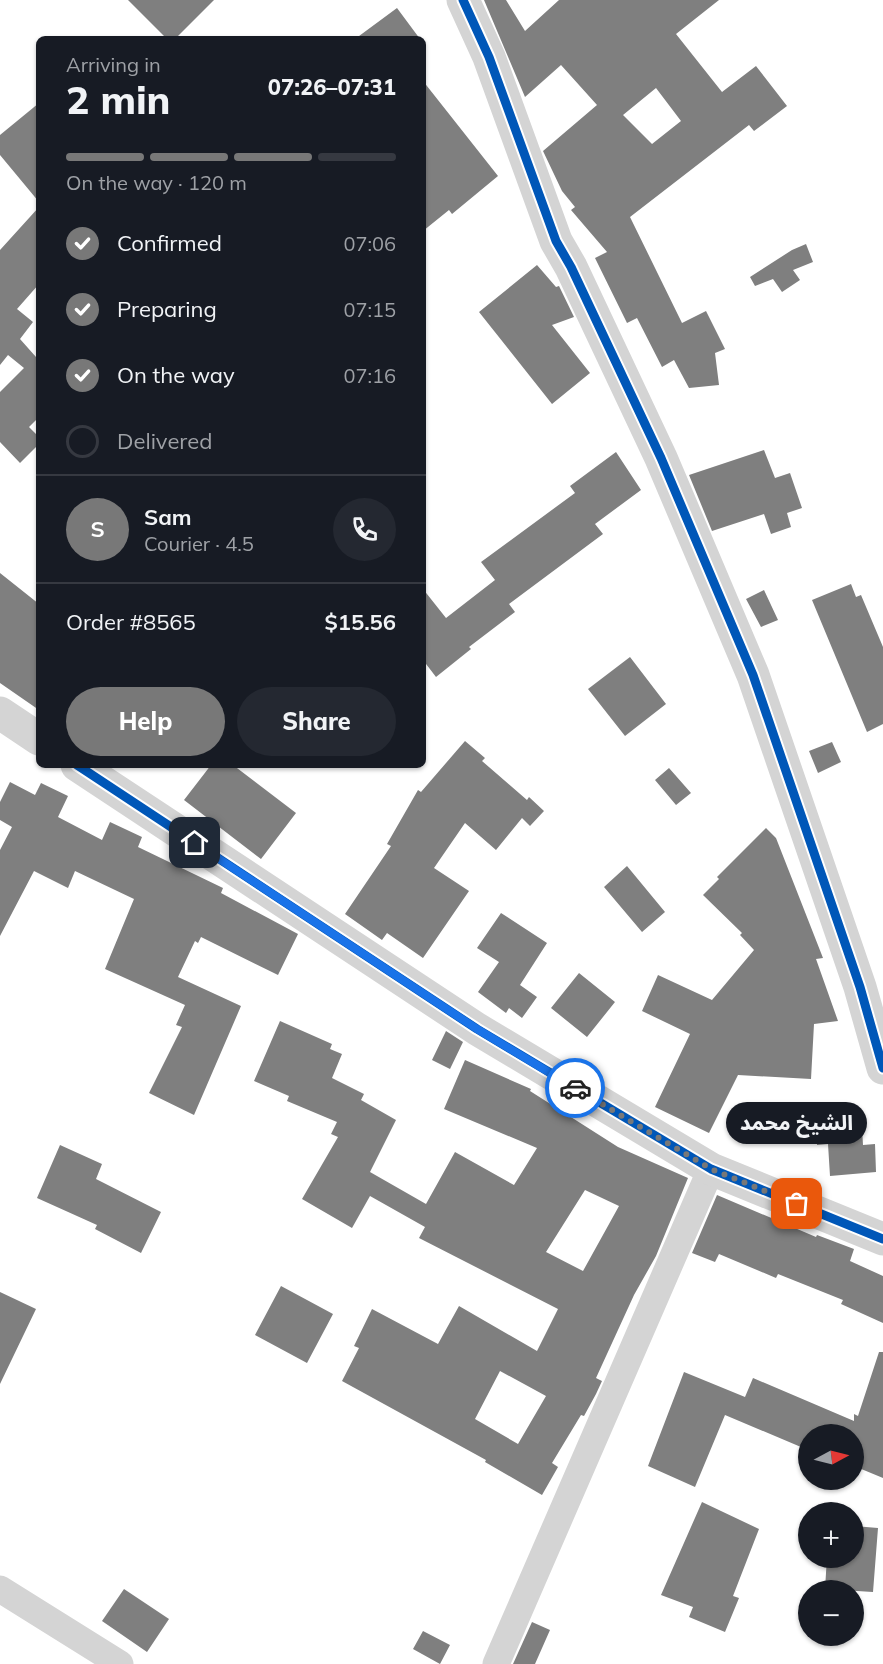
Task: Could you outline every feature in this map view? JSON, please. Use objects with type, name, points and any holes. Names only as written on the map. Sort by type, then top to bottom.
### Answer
[{"type":"street","points":[[462,0],[489,57],[556,241],[572,267],[661,458],[753,675],[860,987],[883,1068]]},
{"type":"street","points":[[0,713],[36,737]]},
{"type":"street","points":[[82,768],[477,1029],[711,1169],[883,1239]]},
{"type":"street","points":[[495,1664],[711,1169]]},
{"type":"street","points":[[0,1589],[120,1664]]},
{"type":"building","points":[[128,0],[214,0],[178,36],[164,36]]},
{"type":"building","points":[[484,0],[506,0],[525,31],[559,0],[719,0],[676,34],[722,92],[756,66],[787,106],[754,131],[749,125],[630,217],[682,323],[706,311],[725,349],[715,353],[719,385],[689,388],[674,360],[662,367],[637,318],[627,323],[595,258],[607,252],[571,210],[575,207],[562,191],[543,151],[597,105],[561,65],[525,97]],"holes":[[[656,88],[681,121],[652,144],[623,115]]]},
{"type":"building","points":[[397,8],[418,36],[359,36]]},
{"type":"building","points":[[426,85],[498,176],[452,214],[449,210],[426,229]]},
{"type":"building","points":[[36,105],[36,198],[0,155],[0,135]]},
{"type":"building","points":[[36,210],[36,287],[17,309],[33,322],[20,339],[36,357],[36,420],[29,427],[36,434],[36,447],[20,463],[0,442],[0,392],[24,368],[8,355],[0,365],[0,250]]},
{"type":"building","points":[[806,244],[813,262],[793,270],[800,280],[782,292],[773,279],[755,286],[750,277],[792,250]]},
{"type":"building","points":[[537,265],[556,287],[559,286],[574,317],[552,325],[590,373],[552,404],[479,312]]},
{"type":"building","points":[[764,450],[775,478],[790,473],[802,508],[787,513],[791,527],[771,534],[764,514],[712,531],[689,475]]},
{"type":"building","points":[[616,452],[641,490],[595,524],[603,534],[509,604],[515,612],[469,647],[471,649],[436,677],[426,664],[426,593],[446,618],[495,580],[481,562],[575,493],[570,486]]},
{"type":"building","points":[[0,573],[36,602],[36,708],[0,683]]},
{"type":"building","points":[[851,584],[856,597],[861,595],[883,647],[883,724],[867,732],[812,600]]},
{"type":"building","points":[[764,590],[778,620],[761,627],[746,599]]},
{"type":"building","points":[[630,657],[666,704],[625,736],[588,689]]},
{"type":"building","points":[[465,741],[485,758],[482,761],[527,800],[529,797],[544,811],[530,826],[522,818],[496,850],[465,823],[434,868],[469,891],[423,958],[387,933],[382,940],[345,914],[391,846],[387,844],[418,790],[421,792]]},
{"type":"building","points":[[832,742],[841,762],[818,773],[809,751]]},
{"type":"building","points":[[209,768],[237,768],[296,813],[261,859],[184,800]]},
{"type":"building","points":[[669,768],[691,793],[676,805],[655,780]]},
{"type":"building","points":[[10,782],[35,795],[41,783],[68,796],[58,817],[102,840],[110,822],[142,837],[138,847],[223,888],[221,893],[298,934],[278,975],[201,937],[198,943],[195,941],[178,977],[241,1006],[194,1115],[149,1093],[182,1027],[176,1025],[185,1005],[105,969],[134,899],[75,871],[68,888],[34,871],[0,936],[0,850],[12,827],[0,820],[0,802]]},
{"type":"building","points":[[766,828],[776,838],[823,958],[816,959],[838,1021],[814,1024],[811,1079],[738,1075],[709,1133],[655,1107],[690,1034],[642,1011],[658,975],[712,1000],[754,950],[740,935],[742,933],[703,895],[719,879],[717,877]]},
{"type":"building","points":[[627,866],[665,912],[642,932],[604,887]]},
{"type":"building","points":[[501,913],[547,943],[520,985],[537,997],[522,1018],[509,1008],[506,1013],[478,992],[499,962],[477,948]]},
{"type":"building","points":[[579,973],[615,1002],[587,1037],[551,1008]]},
{"type":"building","points":[[280,1021],[332,1044],[330,1049],[342,1054],[332,1078],[364,1094],[361,1100],[396,1120],[370,1172],[426,1204],[455,1152],[514,1185],[537,1148],[444,1109],[465,1060],[531,1089],[530,1091],[618,1147],[688,1178],[656,1256],[634,1295],[596,1378],[602,1381],[584,1416],[581,1415],[552,1463],[558,1467],[542,1495],[485,1462],[486,1460],[342,1381],[359,1348],[354,1346],[372,1309],[438,1344],[459,1306],[537,1351],[558,1309],[419,1238],[425,1227],[370,1196],[352,1228],[302,1199],[338,1137],[331,1134],[337,1122],[287,1101],[289,1096],[254,1081]],"holes":[[[585,1190],[619,1206],[583,1271],[546,1252]],[[500,1371],[546,1396],[518,1444],[475,1419]]]},
{"type":"building","points":[[446,1031],[463,1042],[450,1069],[432,1060]]},
{"type":"building","points":[[861,1111],[863,1145],[875,1144],[876,1172],[830,1176],[828,1144],[817,1145],[816,1113]]},
{"type":"building","points":[[60,1145],[102,1164],[96,1179],[161,1212],[141,1253],[95,1229],[97,1225],[37,1198]]},
{"type":"building","points":[[717,1195],[816,1237],[817,1235],[854,1249],[850,1261],[883,1276],[883,1323],[841,1304],[843,1300],[778,1274],[776,1278],[719,1254],[715,1262],[692,1253]]},
{"type":"building","points":[[281,1286],[333,1314],[307,1363],[255,1335]]},
{"type":"building","points":[[0,1292],[36,1309],[0,1384]]},
{"type":"building","points":[[879,1352],[883,1352],[883,1478],[864,1470],[864,1424],[798,1424],[798,1446],[725,1415],[695,1487],[648,1466],[684,1372],[745,1397],[753,1378],[854,1421],[854,1414],[858,1416]]},
{"type":"building","points":[[702,1502],[759,1529],[733,1596],[739,1598],[725,1632],[689,1617],[693,1607],[661,1595]]},
{"type":"building","points":[[864,1527],[878,1528],[873,1592],[864,1591],[864,1580],[826,1580],[826,1568],[864,1568]]},
{"type":"building","points":[[124,1589],[169,1619],[147,1652],[102,1621]]},
{"type":"building","points":[[532,1622],[550,1630],[535,1664],[513,1664]]},
{"type":"building","points":[[423,1631],[450,1645],[440,1664],[413,1649]]},
{"type":"cycle path","points":[[463,0],[489,57],[556,241],[571,267],[661,458],[753,675],[860,987],[883,1068]]},
{"type":"cycle path","points":[[82,768],[477,1029],[711,1169],[883,1239]]},
{"type":"way so far","points":[[575,1088],[711,1169],[797,1204]]},
{"type":"place","name":"الشيخ محمد","points":[[797,1204]]},
{"type":"route","points":[[195,843],[477,1029],[575,1088]]}]
